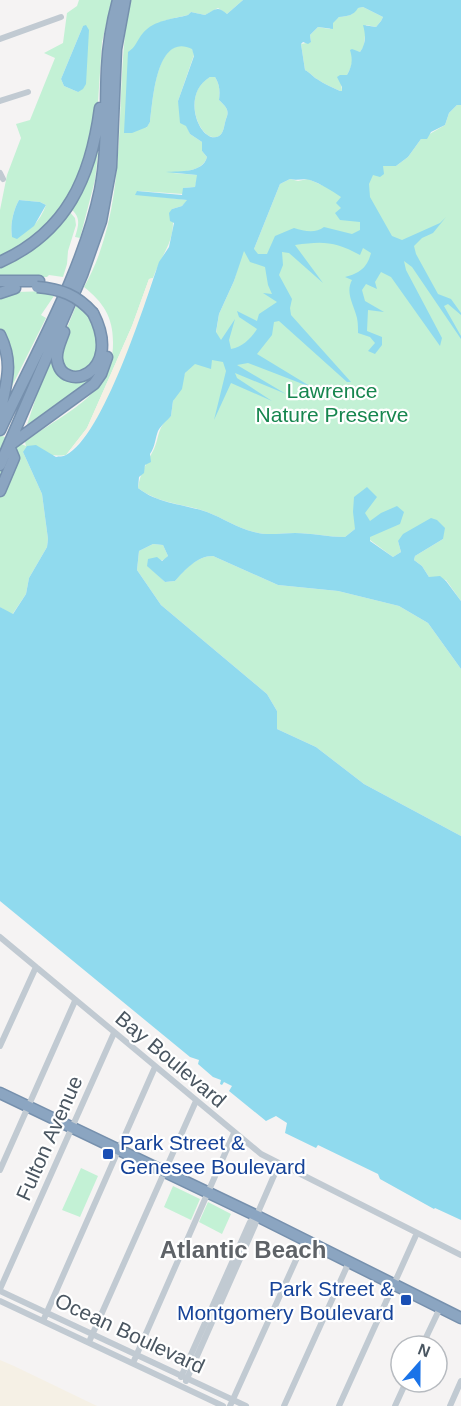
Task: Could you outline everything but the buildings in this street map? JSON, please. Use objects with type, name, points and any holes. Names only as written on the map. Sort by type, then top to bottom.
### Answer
[{"type":"highway","points":[[0,261],[23,249],[55,223],[78,191],[87,172],[95,141],[109,42],[118,0]]},
{"type":"highway","points":[[95,310],[103,342],[99,363],[87,375],[70,376],[58,366],[57,349],[86,279],[96,248],[106,198],[112,150],[116,49],[126,0]]},
{"type":"highway","points":[[0,430],[46,335],[86,241],[94,216],[104,163],[109,42]]},
{"type":"highway","points":[[2,469],[4,448],[92,249],[106,198]]},
{"type":"highway","points":[[0,281],[38,284],[69,293],[103,318],[108,331],[109,348],[101,374],[94,384],[81,396],[4,448]]},
{"type":"highway","points":[[0,290],[38,284]]},
{"type":"highway","points":[[0,335],[9,365],[0,415]]},
{"type":"highway","points":[[0,491],[14,458],[4,448]]},
{"type":"highway","points":[[0,1093],[257,1216],[461,1318]]},
{"type":"street","points":[[0,39],[61,17]]},
{"type":"street","points":[[0,101],[28,92]]},
{"type":"street","name":"Bay Boulevard","points":[[0,937],[261,1154],[461,1255]]},
{"type":"street","points":[[0,1046],[36,967]]},
{"type":"street","points":[[0,1170],[75,1001]]},
{"type":"street","name":"Fulton Avenue","points":[[0,1290],[114,1033]]},
{"type":"street","points":[[42,1321],[155,1067]]},
{"type":"street","points":[[89,1342],[196,1101]]},
{"type":"street","points":[[132,1363],[234,1133]]},
{"type":"street","points":[[181,1386],[255,1225],[279,1164]]},
{"type":"street","points":[[339,1406],[417,1233]]},
{"type":"street","points":[[231,1403],[305,1240]]},
{"type":"street","points":[[284,1406],[349,1262]]},
{"type":"street","name":"Ocean Boulevard","points":[[0,1290],[184,1377],[231,1403],[246,1406]]},
{"type":"street","name":"Ocean Boulevard","points":[[0,1301],[223,1406]]},
{"type":"street","points":[[428,1334],[440,1308]]},
{"type":"street","points":[[450,1406],[461,1381]]},
{"type":"green space","points":[[79,0],[112,0],[102,42],[98,102],[92,140],[84,169],[57,216],[54,215],[36,234],[0,258],[0,210],[7,175],[21,138],[16,124],[30,120],[55,58],[44,53],[63,43],[67,13],[77,6]],"holes":[[[83,26],[78,92],[64,86],[61,79]],[[19,200],[40,202],[46,205],[41,217],[33,226],[24,233],[12,237],[12,218]]]},
{"type":"green space","points":[[130,0],[243,0],[227,14],[218,8],[205,15],[191,12],[188,15],[156,24],[134,49],[146,128],[150,122],[155,85],[164,59],[171,50],[180,46],[192,48],[194,55],[178,101],[190,134],[202,142],[202,151],[207,157],[198,168],[173,173],[198,175],[195,187],[183,188],[183,194],[138,191],[136,194],[188,200],[182,206],[172,209],[171,238],[153,278],[149,279],[132,326],[87,428],[66,455],[23,452],[42,494],[48,539],[47,547],[29,578],[26,594],[12,615],[0,607],[0,435],[26,446],[25,442],[83,402],[95,390],[105,376],[111,361],[113,333],[109,318],[102,304],[84,287],[99,254],[109,219],[115,183],[125,36]]},
{"type":"green space","points":[[363,7],[383,17],[376,27],[366,25],[364,46],[360,52],[355,51],[347,75],[340,75],[342,91],[340,91],[305,70],[301,44],[311,42],[310,35],[318,27],[330,29],[332,23],[339,17],[350,15],[357,8]]},
{"type":"green space","points":[[210,77],[215,77],[217,80],[219,100],[228,113],[222,133],[212,137],[200,126],[194,106],[201,85]]},
{"type":"green space","name":"Lawrence Nature Preserve","points":[[457,105],[461,105],[461,601],[446,580],[429,577],[422,566],[414,560],[415,556],[443,539],[398,541],[401,552],[393,557],[355,529],[345,537],[301,533],[259,533],[207,512],[155,498],[138,488],[161,428],[171,416],[173,401],[185,373],[216,333],[219,314],[234,281],[243,250],[254,249],[280,184],[290,179],[298,181],[308,179],[324,186],[383,166],[396,166],[408,157],[421,139],[445,125],[449,113]]},
{"type":"green space","points":[[98,144],[95,180],[80,238],[75,237],[78,221],[76,214],[70,208]]},
{"type":"green space","points":[[68,210],[75,218],[76,225],[63,277],[49,275],[47,277],[0,278],[0,265]]},
{"type":"green space","points":[[48,291],[56,293],[41,315],[46,318],[10,390],[10,380],[13,377],[0,331],[0,295]]},
{"type":"green space","points":[[77,303],[94,324],[98,345],[96,364],[79,375],[62,368],[59,348]]},
{"type":"green space","points":[[55,347],[53,361],[80,381],[93,378],[95,380],[24,434],[47,364]]},
{"type":"green space","points":[[153,544],[163,545],[168,556],[166,559],[147,565],[165,582],[175,581],[197,561],[213,556],[278,585],[338,591],[399,606],[428,623],[461,669],[461,836],[364,784],[316,747],[277,729],[277,711],[267,694],[161,605],[137,570],[139,551]]},
{"type":"green space","points":[[81,1168],[98,1176],[80,1217],[62,1210]]},
{"type":"green space","points":[[173,1186],[200,1199],[191,1220],[164,1207]]},
{"type":"green space","points":[[208,1202],[231,1214],[222,1234],[199,1222]]},
{"type":"sand","points":[[153,278],[126,358],[108,398],[86,435],[66,455],[87,428],[132,326],[149,279]]},
{"type":"sand","points":[[0,1360],[14,1366],[97,1406],[0,1406]]},
{"type":"water","points":[[243,0],[461,0],[461,105],[457,105],[449,113],[445,125],[431,132],[427,139],[421,139],[408,157],[396,166],[383,166],[384,174],[380,177],[373,175],[369,184],[370,197],[392,236],[402,240],[440,223],[446,217],[433,233],[422,238],[414,246],[438,294],[451,299],[461,313],[461,315],[448,304],[444,306],[461,339],[412,267],[404,261],[406,270],[442,338],[440,346],[391,277],[381,272],[375,282],[377,289],[366,284],[362,290],[365,301],[384,312],[368,310],[367,331],[382,337],[382,345],[375,354],[368,351],[375,343],[370,337],[358,333],[357,318],[349,290],[352,280],[345,277],[362,269],[371,253],[363,248],[360,255],[328,243],[295,245],[323,283],[289,253],[282,252],[283,265],[279,275],[292,299],[291,315],[351,382],[347,382],[279,321],[274,322],[272,335],[257,354],[313,388],[248,363],[237,365],[286,394],[235,373],[237,378],[272,401],[231,383],[214,420],[226,371],[223,362],[212,360],[211,369],[195,364],[185,373],[182,389],[173,401],[171,416],[158,431],[150,454],[151,462],[145,465],[144,473],[139,477],[138,488],[154,497],[207,512],[254,532],[345,537],[355,529],[354,497],[367,487],[377,497],[365,513],[370,521],[397,506],[404,512],[400,524],[370,537],[370,541],[393,557],[401,552],[398,541],[403,534],[431,518],[437,520],[445,528],[443,539],[415,556],[414,560],[422,566],[429,577],[440,576],[446,581],[461,601],[461,669],[428,623],[399,606],[338,591],[278,585],[213,556],[197,561],[175,581],[165,582],[147,566],[148,559],[157,557],[162,561],[168,556],[163,545],[153,544],[139,551],[137,570],[161,605],[267,694],[277,711],[277,729],[316,747],[364,784],[461,836],[461,1220],[434,1209],[380,1179],[378,1174],[318,1145],[316,1148],[285,1133],[287,1123],[276,1116],[266,1121],[229,1091],[232,1086],[224,1082],[220,1084],[221,1080],[213,1077],[198,1064],[199,1060],[190,1057],[0,901],[0,607],[13,614],[26,594],[29,578],[47,547],[48,539],[42,494],[23,452],[27,446],[36,445],[56,457],[65,456],[80,443],[94,423],[121,367],[159,262],[169,247],[174,223],[170,221],[169,213],[172,209],[182,206],[187,200],[135,195],[137,191],[182,195],[183,188],[195,187],[197,175],[166,172],[196,169],[205,162],[207,157],[202,151],[202,142],[180,123],[178,101],[194,56],[192,49],[180,46],[171,50],[159,71],[150,122],[147,127],[132,133],[124,133],[128,52],[147,29],[158,23],[188,15],[191,12],[205,15],[218,9],[227,14]],"holes":[[[363,7],[383,17],[376,27],[363,25],[365,40],[362,49],[360,52],[350,50],[352,60],[349,72],[347,75],[337,77],[342,87],[340,91],[305,70],[301,44],[311,42],[310,35],[318,27],[333,29],[333,23],[339,17],[350,15]],[[210,77],[215,77],[218,83],[219,100],[228,113],[223,131],[219,136],[212,137],[206,134],[196,117],[194,106],[201,85]],[[290,179],[305,179],[326,187],[341,197],[336,203],[341,208],[335,213],[340,220],[360,222],[360,230],[352,234],[324,227],[313,231],[294,228],[275,236],[267,254],[258,254],[254,249],[280,184]],[[244,251],[250,262],[265,267],[272,294],[263,293],[277,302],[259,314],[257,321],[237,311],[239,317],[257,329],[246,342],[231,349],[229,340],[235,319],[221,340],[216,332],[219,314]]]},
{"type":"water","points":[[86,25],[89,30],[86,84],[78,92],[64,86],[61,79],[83,26]]},
{"type":"water","points":[[19,200],[40,202],[46,205],[34,226],[17,239],[12,237],[11,228]]},
{"type":"place","name":"Park Street & Genesee Boulevard","points":[[108,1154]]},
{"type":"place","name":"Park Street & Montgomery Boulevard","points":[[406,1300]]},
{"type":"district","name":"Atlantic Beach","points":[[243,1249]]}]
